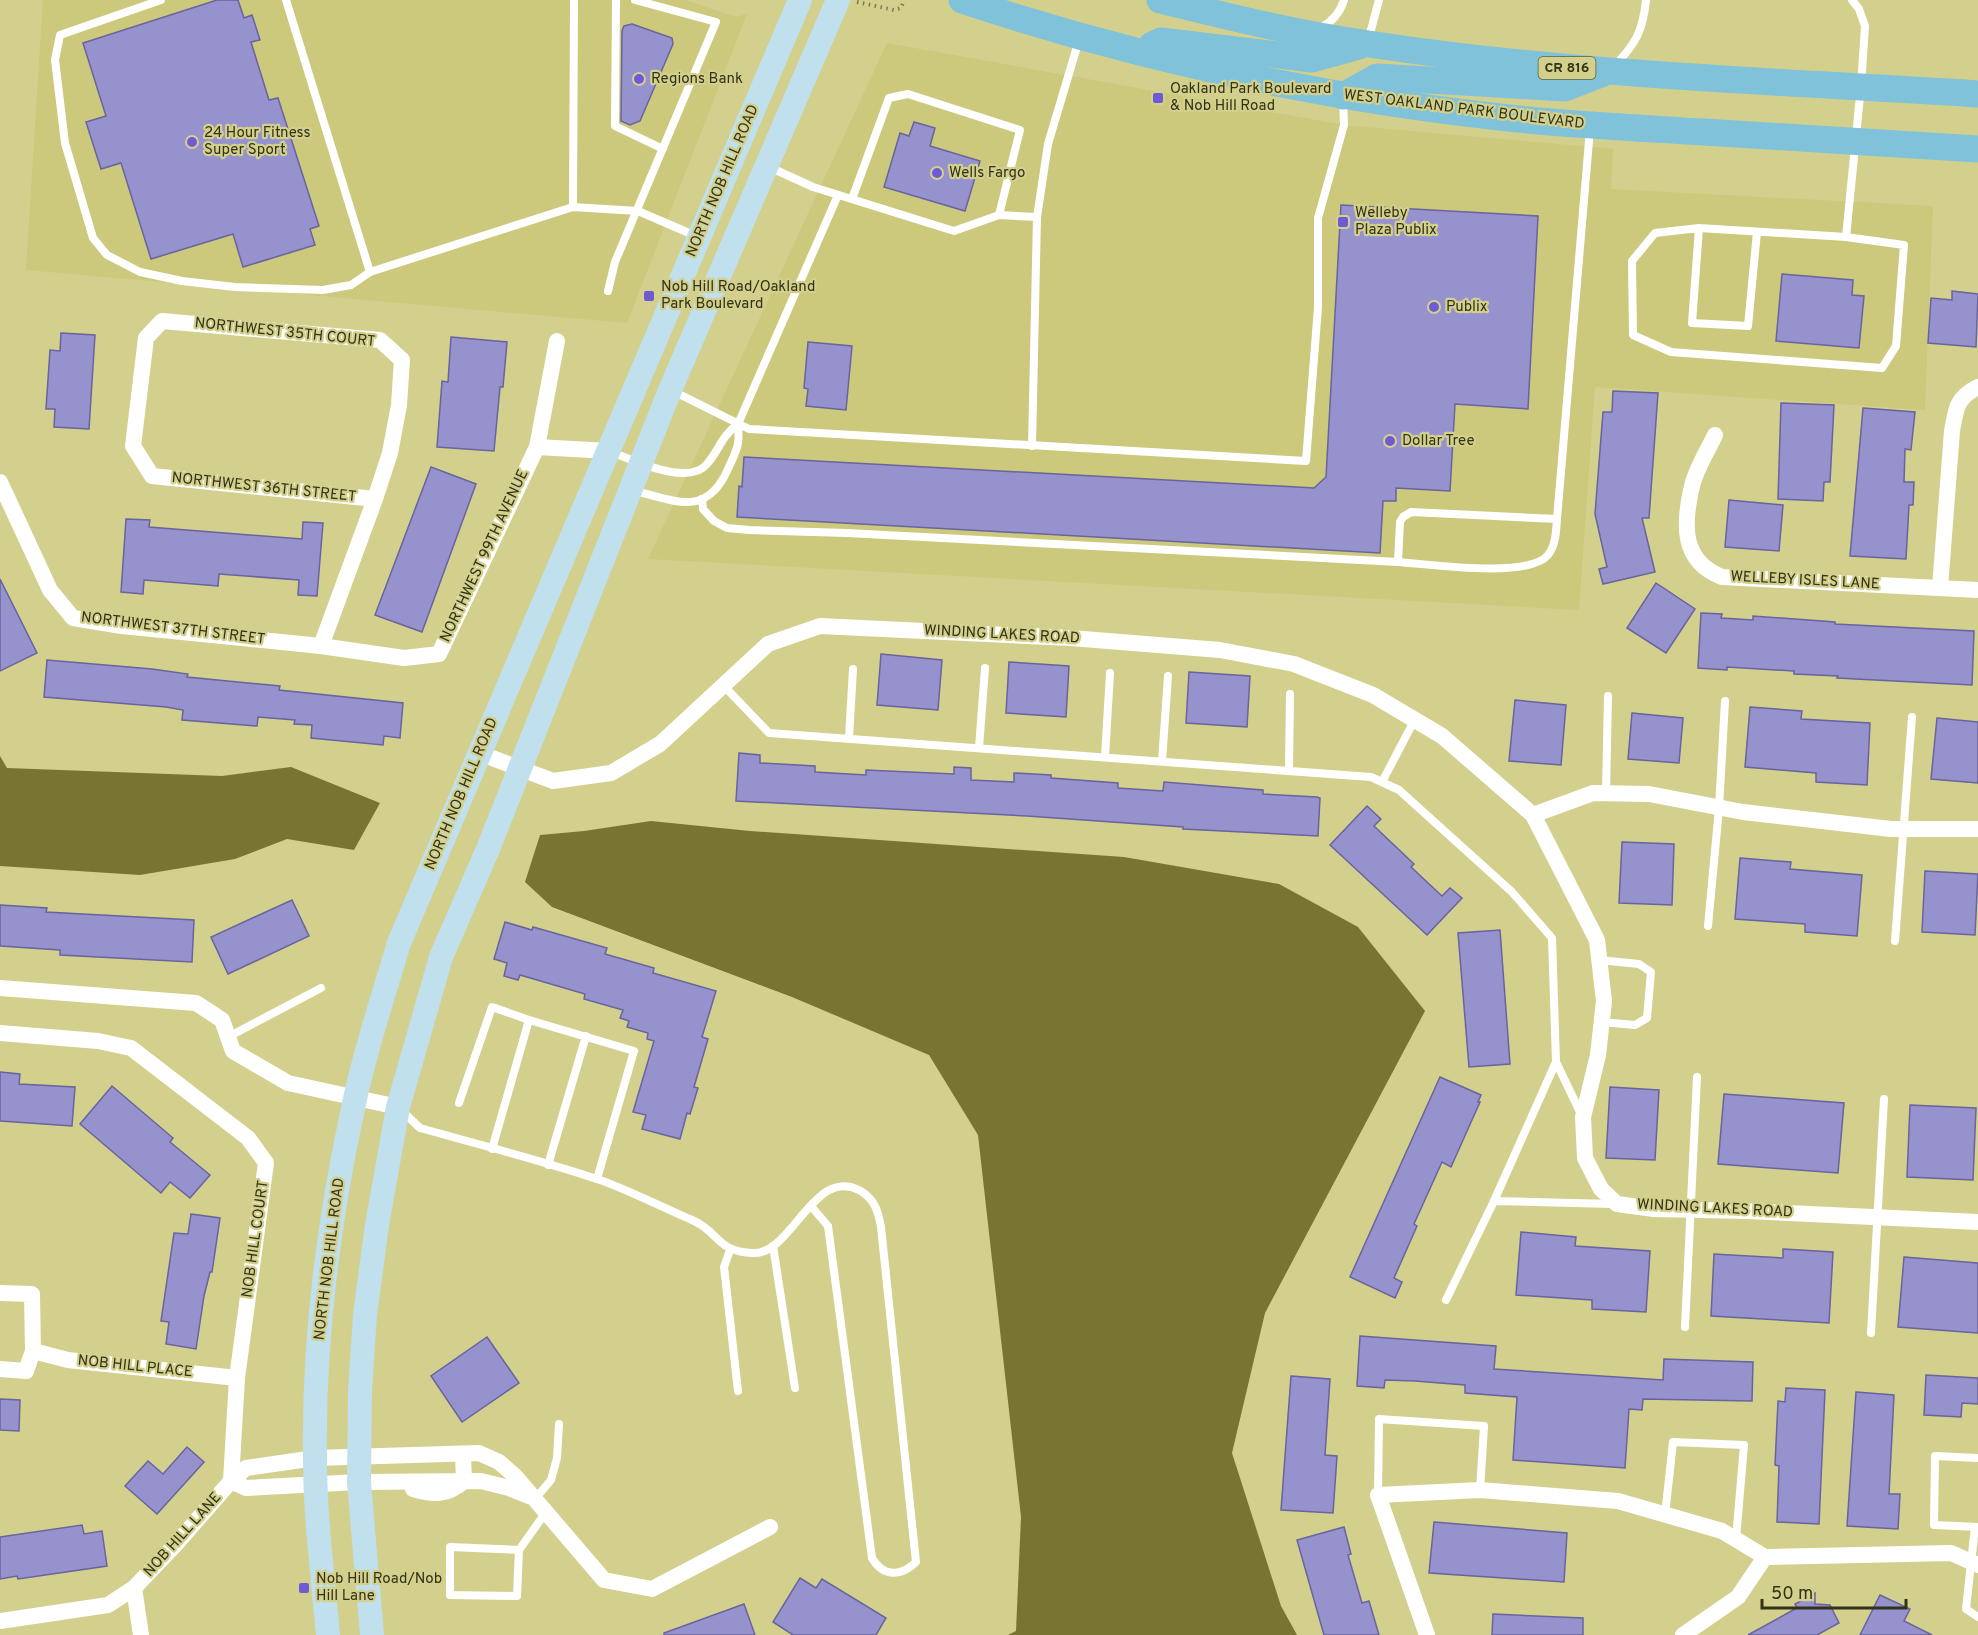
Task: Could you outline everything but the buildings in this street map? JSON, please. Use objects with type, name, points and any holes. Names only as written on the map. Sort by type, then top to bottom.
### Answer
[{"type":"main road","name":"NORTH NOB HILL ROAD","points":[[328,1635],[315,1483],[316,1388],[321,1311],[335,1200],[355,1097],[399,942],[800,0]]},
{"type":"main road","points":[[372,1635],[359,1482],[360,1390],[365,1315],[377,1226],[398,1107],[441,957],[520,770],[670,390],[838,0]]},
{"type":"main road","name":"WEST OAKLAND PARK BOULEVARD","points":[[962,0],[1137,51],[1251,79],[1343,96],[1508,118],[1590,125],[1978,149]]},
{"type":"main road","name":"CR 816","points":[[1160,0],[1308,34],[1506,62],[1608,72],[1978,94]]},
{"type":"main road","points":[[1137,51],[1161,41],[1312,59],[1367,44]]},
{"type":"main road","points":[[1343,96],[1377,76],[1565,88],[1608,72]]},
{"type":"street","name":"NORTHWEST 35TH COURT","points":[[152,476],[133,446],[146,338],[162,321],[380,340],[402,360],[397,414],[390,453],[375,500]]},
{"type":"street","name":"NORTHWEST 99TH AVENUE","points":[[321,646],[405,658],[439,654],[537,447],[557,341]]},
{"type":"street","points":[[1940,588],[1956,406],[1970,391],[1978,387]]},
{"type":"street","name":"WELLEBY ISLES LANE","points":[[1715,435],[1692,485],[1688,514],[1688,541],[1694,556],[1709,572],[1722,577],[1978,590]]},
{"type":"street","points":[[537,447],[609,451]]},
{"type":"street","name":"NORTHWEST 36TH STREET","points":[[152,476],[375,500]]},
{"type":"street","name":"NORTHWEST 37TH STREET","points":[[0,482],[50,590],[73,618],[122,626],[321,646]]},
{"type":"street","points":[[321,646],[375,500]]},
{"type":"street","name":"WINDING LAKES ROAD","points":[[479,753],[553,781],[611,773],[660,744],[768,644],[820,626],[1071,638],[1220,650],[1294,664],[1373,695],[1442,736],[1533,815],[1597,940],[1604,1001],[1598,1055],[1583,1117],[1585,1158],[1601,1189],[1617,1204],[1653,1209],[1877,1216],[1978,1222]]},
{"type":"street","points":[[1533,815],[1593,793],[1649,794],[1754,814],[1904,829],[1978,829]]},
{"type":"street","points":[[0,988],[196,1003],[222,1020],[233,1051],[288,1083],[398,1107]]},
{"type":"street","name":"NOB HILL COURT","points":[[0,1033],[98,1041],[131,1048],[248,1138],[266,1163],[237,1378],[231,1481]]},
{"type":"street","points":[[0,1293],[32,1294],[33,1351],[26,1371],[0,1369]]},
{"type":"street","name":"NOB HILL PLACE","points":[[33,1351],[68,1360],[237,1378]]},
{"type":"street","name":"NOB HILL LANE","points":[[3,1622],[108,1605],[134,1588],[231,1481],[246,1468],[315,1458],[479,1453],[499,1461],[547,1512],[604,1580],[652,1589],[770,1527]]},
{"type":"street","points":[[463,1454],[464,1481]]},
{"type":"street","name":"NOB HILL LANE","points":[[231,1481],[246,1488],[315,1483],[481,1481],[509,1488],[535,1499]]},
{"type":"street","points":[[1426,1635],[1378,1495],[1480,1490],[1618,1501],[1722,1531],[1765,1557],[1951,1553],[1974,1563]]},
{"type":"street","points":[[1683,1635],[1738,1596],[1765,1557]]},
{"type":"street","name":"NOB HILL LANE","points":[[134,1588],[141,1635]]},
{"type":"lane","points":[[161,0],[60,35],[55,60],[65,143],[93,238],[107,255],[140,272],[182,281],[235,287],[323,290],[351,285],[370,272],[573,207],[638,211],[699,237]]},
{"type":"lane","points":[[286,0],[370,272]]},
{"type":"lane","points":[[573,207],[574,0]]},
{"type":"lane","points":[[616,0],[615,126],[663,149]]},
{"type":"lane","points":[[608,291],[615,262],[716,22],[635,0]]},
{"type":"lane","points":[[1308,34],[1329,24],[1341,9],[1344,0]]},
{"type":"lane","points":[[1367,44],[1379,0]]},
{"type":"lane","points":[[1608,72],[1632,48],[1644,22],[1646,0]]},
{"type":"lane","points":[[1846,237],[1865,26],[1859,9],[1852,0]]},
{"type":"lane","points":[[1032,446],[1037,217],[1048,144],[1081,36]]},
{"type":"lane","points":[[852,199],[889,98],[908,94],[1020,130],[999,215]]},
{"type":"lane","points":[[670,390],[749,429],[1306,461],[1318,307],[1318,218],[1344,124],[1343,96]]},
{"type":"lane","points":[[702,499],[704,509],[714,521],[727,528],[749,530],[847,533],[1507,569],[1532,565],[1548,555],[1555,540],[1590,125]]},
{"type":"lane","points":[[767,166],[813,187],[954,231],[999,215],[1037,217]]},
{"type":"lane","points":[[609,451],[678,474],[690,475],[707,465],[725,434],[738,424],[838,195]]},
{"type":"lane","points":[[1700,228],[1692,323],[1748,326],[1757,232]]},
{"type":"lane","points":[[1700,228],[1846,237],[1904,245],[1896,346],[1882,368],[1671,352],[1633,335],[1632,261],[1655,232],[1700,228]]},
{"type":"lane","points":[[630,489],[688,502],[712,494],[721,484],[740,442],[738,424]]},
{"type":"lane","points":[[1398,562],[1400,522],[1411,512],[1557,519]]},
{"type":"lane","points":[[979,748],[985,668]]},
{"type":"lane","points":[[849,738],[853,669]]},
{"type":"lane","points":[[1105,757],[1110,673]]},
{"type":"lane","points":[[1162,761],[1168,676]]},
{"type":"lane","points":[[723,685],[769,733],[1371,777],[1399,790],[1512,892],[1552,938],[1556,1062],[1583,1117]]},
{"type":"lane","points":[[1289,771],[1290,694]]},
{"type":"lane","points":[[1606,793],[1608,696]]},
{"type":"lane","points":[[1708,926],[1719,808],[1725,701]]},
{"type":"lane","points":[[1895,941],[1912,717]]},
{"type":"lane","points":[[1382,782],[1415,720]]},
{"type":"lane","points":[[1599,960],[1639,964],[1651,972],[1647,1018],[1635,1025],[1601,1022]]},
{"type":"lane","points":[[228,1037],[321,988]]},
{"type":"lane","points":[[459,1103],[492,1007],[634,1051],[597,1179]]},
{"type":"lane","points":[[492,1149],[529,1020]]},
{"type":"lane","points":[[548,1165],[586,1036]]},
{"type":"lane","points":[[1446,1300],[1494,1201],[1556,1062]]},
{"type":"lane","points":[[1685,1327],[1697,1077]]},
{"type":"lane","points":[[1871,1333],[1884,1099]]},
{"type":"lane","points":[[398,1107],[420,1128],[597,1179],[699,1223],[730,1250],[756,1254],[773,1246],[819,1197],[844,1186],[867,1194],[878,1207],[916,1562],[907,1571],[890,1573],[877,1567],[872,1558],[828,1226],[811,1206]]},
{"type":"lane","points":[[1494,1201],[1617,1204]]},
{"type":"lane","points":[[773,1246],[795,1388]]},
{"type":"lane","points":[[730,1250],[724,1267],[738,1391]]},
{"type":"lane","points":[[1378,1495],[1379,1419],[1484,1426],[1480,1490]]},
{"type":"lane","points":[[535,1499],[551,1479],[557,1458],[559,1424]]},
{"type":"lane","points":[[1665,1515],[1673,1442],[1744,1445],[1736,1540]]},
{"type":"lane","points":[[1978,1458],[1935,1456],[1934,1525],[1976,1527],[1974,1563],[1966,1609],[1978,1617]]},
{"type":"lane","points":[[519,1550],[450,1547],[450,1595],[517,1596],[519,1550],[547,1512]]},
{"type":"path","points":[[851,0],[894,10],[901,8],[904,0]]},
{"type":"shaded area","points":[[43,0],[686,0],[736,17],[747,14],[627,323],[26,270]]},
{"type":"shaded area","points":[[887,43],[1344,125],[1613,149],[1611,189],[1933,206],[1925,410],[1595,387],[1579,610],[648,559]]},
{"type":"shaded area","points":[[0,756],[7,768],[222,776],[291,767],[380,803],[354,850],[287,839],[235,859],[140,875],[0,866]]},
{"type":"shaded area","points":[[651,821],[750,831],[1124,857],[1279,884],[1358,927],[1425,1011],[1265,1313],[1232,1453],[1281,1606],[1297,1635],[1008,1635],[1016,1631],[1021,1517],[978,1135],[929,1055],[792,997],[552,907],[525,882],[540,835]]},
{"type":"place","name":"Regions Bank","points":[[639,79]]},
{"type":"place","name":"Oakland Park Boulevard & Nob Hill Road","points":[[1158,98]]},
{"type":"place","name":"24 Hour Fitness Super Sport","points":[[192,142]]},
{"type":"place","name":"Wells Fargo","points":[[937,173]]},
{"type":"place","name":"Welleby Plaza Publix","points":[[1343,222]]},
{"type":"place","name":"Nob Hill Road/Oakland Park Boulevard","points":[[649,296]]},
{"type":"place","name":"Publix","points":[[1434,307]]},
{"type":"place","name":"Dollar Tree","points":[[1390,441]]},
{"type":"place","name":"Nob Hill Road/Nob Hill Lane","points":[[304,1588]]}]
